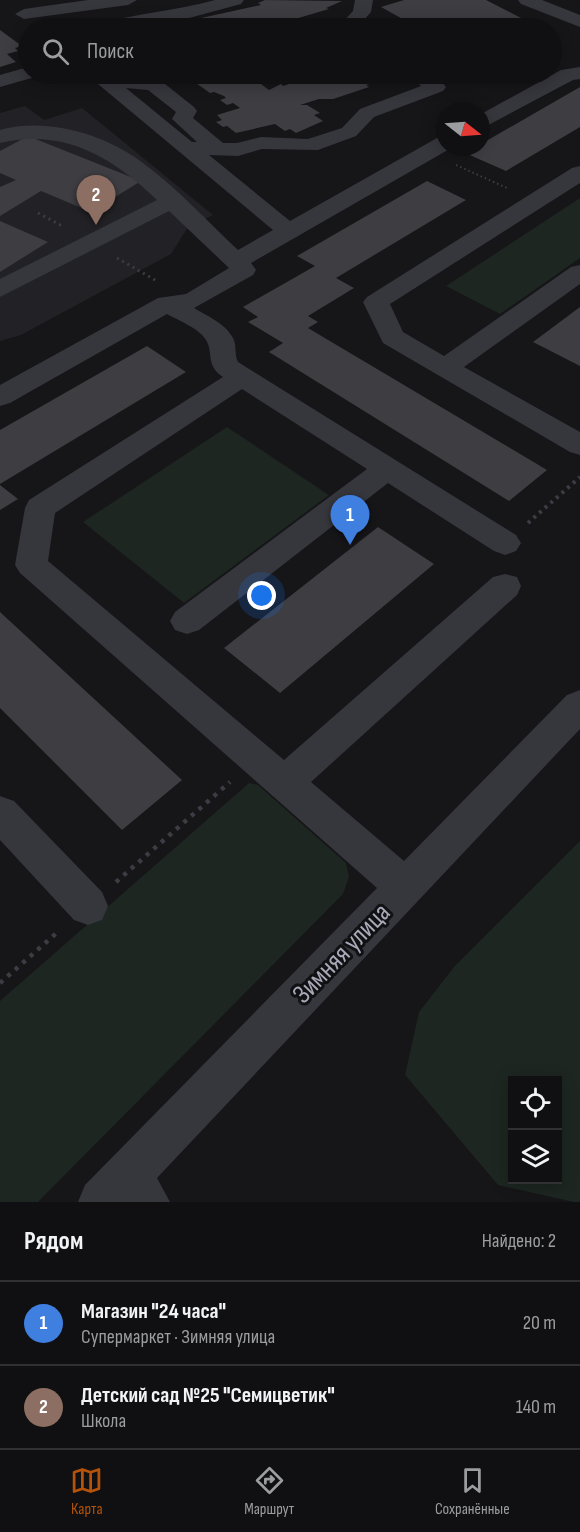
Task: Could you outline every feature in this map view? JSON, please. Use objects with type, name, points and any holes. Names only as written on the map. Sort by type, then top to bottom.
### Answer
[{"type":"street","points":[[7,0],[29,18]]},
{"type":"street","points":[[24,14],[128,0]]},
{"type":"street","points":[[150,18],[178,16],[235,0]]},
{"type":"street","points":[[356,18],[362,12],[364,0]]},
{"type":"street","points":[[527,0],[580,22]]},
{"type":"street","points":[[562,77],[568,74],[580,73]]},
{"type":"street","points":[[0,81],[18,76]]},
{"type":"street","points":[[108,84],[186,148],[221,154],[261,143],[310,146],[348,132],[367,113],[436,87],[432,84]]},
{"type":"street","points":[[153,84],[187,111],[182,119],[221,154],[288,231]]},
{"type":"street","points":[[490,118],[550,84]]},
{"type":"street","points":[[0,137],[30,130],[61,135],[117,157],[135,167],[243,270],[192,301],[167,303],[0,397]]},
{"type":"street","points":[[236,261],[436,149]]},
{"type":"street","points":[[579,443],[392,337],[376,302],[580,172]]},
{"type":"street","points":[[0,289],[172,201]]},
{"type":"street","points":[[445,368],[580,272]]},
{"type":"street","points":[[167,303],[212,330],[221,340],[222,357],[228,367],[242,378],[505,543]]},
{"type":"street","points":[[242,378],[40,508],[31,565],[405,887]]},
{"type":"street","points":[[187,621],[386,470]]},
{"type":"street","points":[[285,783],[505,586]]},
{"type":"street","name":"Зимняя улица","points":[[125,1194],[405,887],[580,705]]},
{"type":"street","points":[[0,813],[88,906]]},
{"type":"path","points":[[452,156],[535,201]]},
{"type":"path","points":[[0,983],[257,759]]},
{"type":"shaded area","points":[[25,106],[44,120],[82,108],[213,215],[188,227],[171,254],[21,335],[0,341],[0,113]]},
{"type":"shaded area","points":[[580,198],[580,258],[500,314],[446,286]]},
{"type":"shaded area","points":[[227,427],[329,495],[184,603],[83,522]]},
{"type":"shaded area","points":[[249,783],[258,785],[346,863],[349,877],[343,894],[38,1202],[0,1202],[0,1001]]},
{"type":"shaded area","points":[[580,841],[580,1202],[498,1185],[405,1075],[419,1012],[454,967]]},
{"type":"building","points":[[265,0],[342,1],[326,8],[329,9],[298,18],[201,18],[261,5],[258,3]]},
{"type":"building","points":[[404,0],[486,0],[521,18],[401,18],[381,7]]},
{"type":"building","points":[[0,30],[18,43],[18,47],[15,48],[18,51],[7,54],[16,62],[0,67]]},
{"type":"building","points":[[197,84],[261,84],[269,90],[281,84],[283,86],[289,84],[370,84],[366,85],[369,87],[333,99],[319,99],[300,105],[307,105],[320,113],[314,115],[323,121],[296,133],[290,129],[285,131],[275,124],[236,133],[227,126],[223,127],[216,122],[222,120],[217,115],[240,108],[233,103],[227,105],[220,100],[226,98],[224,96],[214,92],[210,93]]},
{"type":"building","points":[[580,87],[580,127],[506,171],[472,156],[490,156],[490,139]]},
{"type":"building","points":[[28,136],[141,181],[91,212],[41,191],[0,216],[0,187],[16,180],[0,173],[0,151]]},
{"type":"building","points":[[427,181],[466,200],[336,278],[354,288],[308,316],[318,322],[308,328],[547,470],[509,501],[269,352],[283,343],[248,322],[258,317],[243,307],[315,266],[297,256]]},
{"type":"building","points":[[0,221],[48,242],[0,272]]},
{"type":"building","points":[[580,307],[580,366],[533,342]]},
{"type":"building","points":[[147,346],[186,372],[0,484],[0,430]]},
{"type":"building","points":[[0,485],[18,499],[0,510]]},
{"type":"building","points":[[378,527],[434,564],[280,693],[224,648]]},
{"type":"building","points":[[0,612],[182,780],[122,830],[0,708]]},
{"type":"place","name":"Детский сад №25 \"Семицветик\"","points":[[96,225]]},
{"type":"place","name":"Магазин \"24 часа\"","points":[[350,545]]}]
